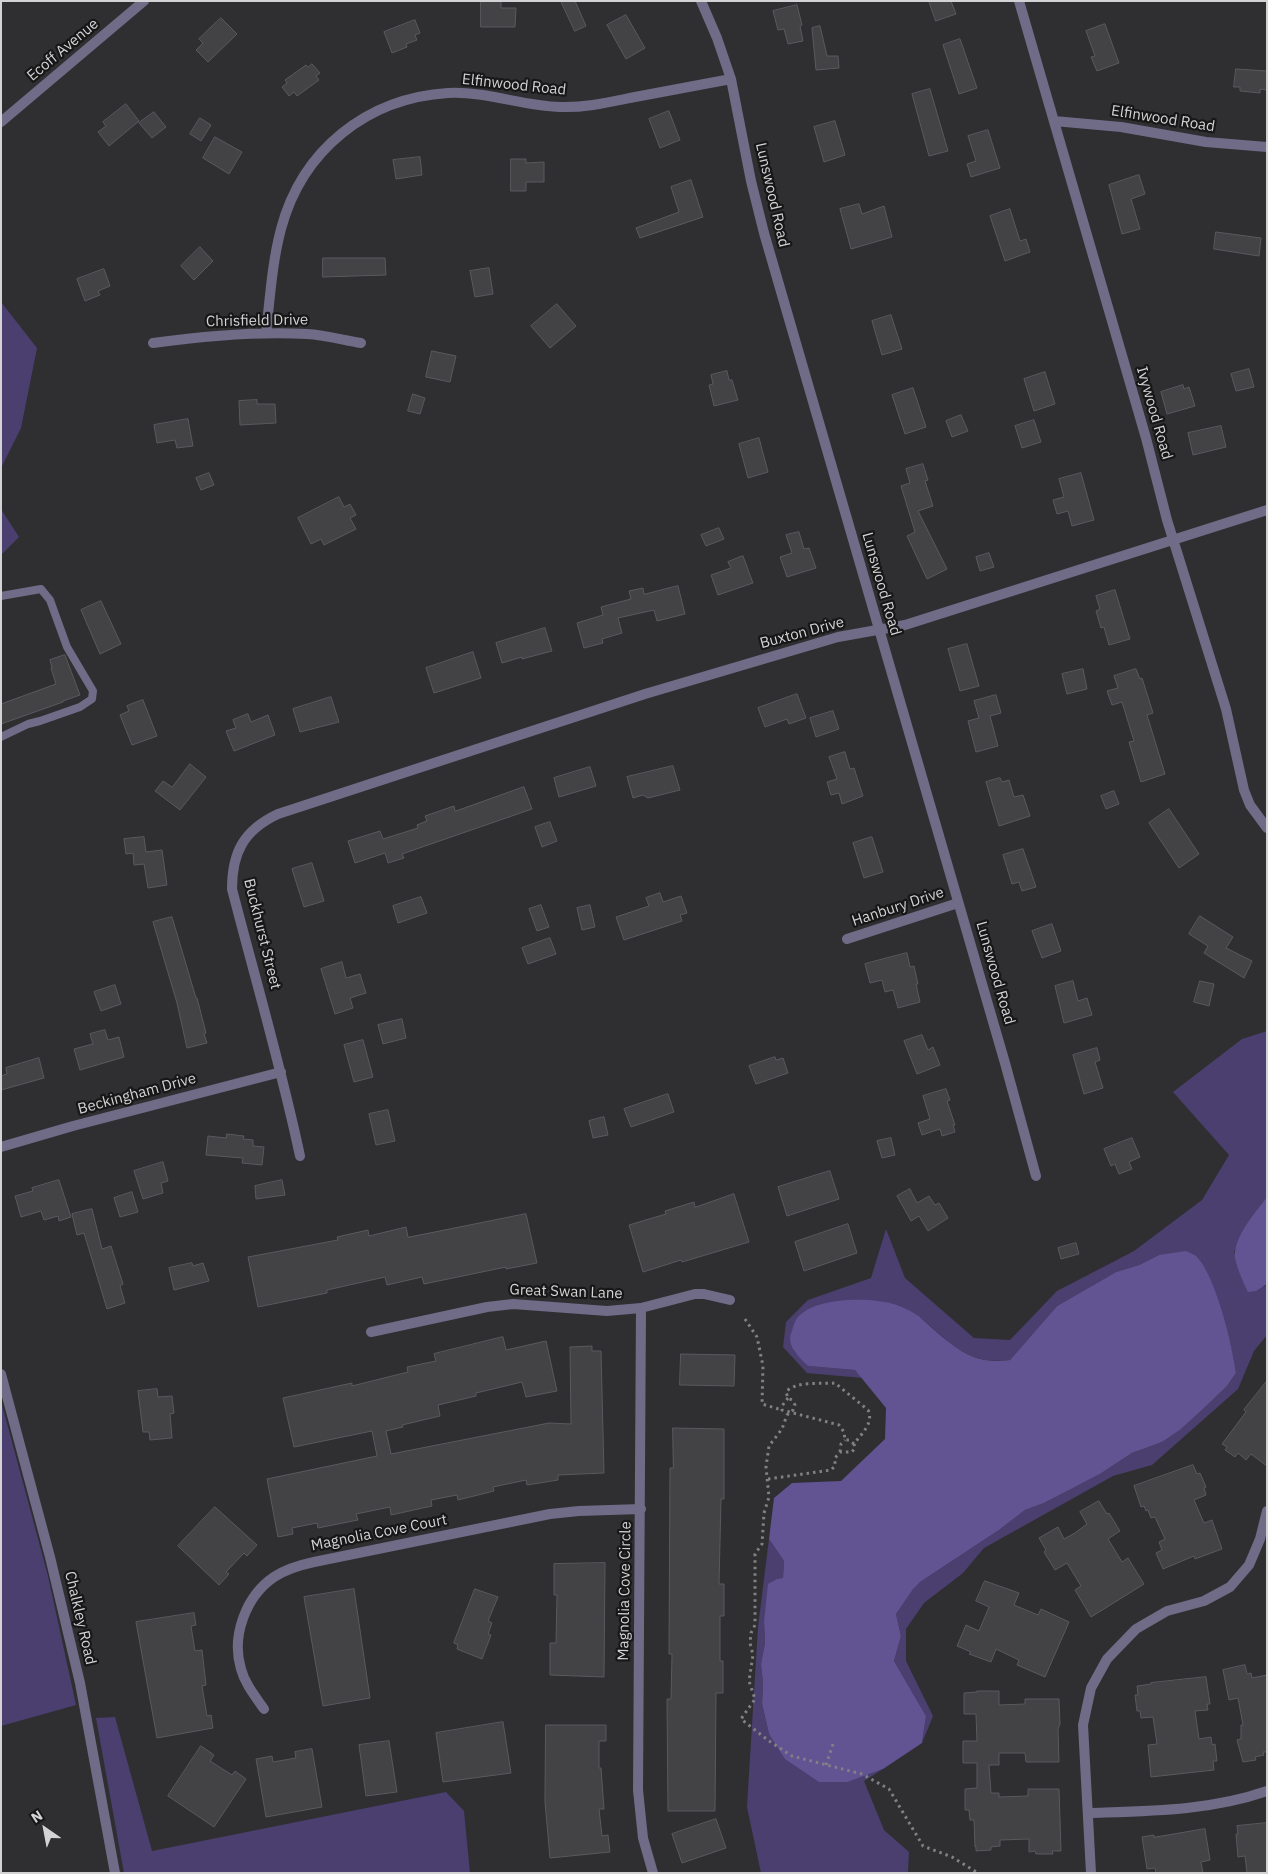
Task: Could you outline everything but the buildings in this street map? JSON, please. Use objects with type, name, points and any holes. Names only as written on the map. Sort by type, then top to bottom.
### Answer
[{"type":"street","name":"Ecoff Avenue","points":[[1,122],[144,1]]},
{"type":"street","name":"Lunswood Road","points":[[702,1],[731,79],[764,233],[1005,1063],[1036,1176]]},
{"type":"street","name":"Ivywood Road","points":[[1019,1],[1146,438],[1173,539],[1226,709],[1244,790],[1250,805],[1267,828]]},
{"type":"street","name":"Elfinwood Road","points":[[266,333],[275,256],[281,227],[292,199],[315,158],[350,126],[373,113],[423,96],[448,93],[471,94],[538,106],[584,106],[731,79]]},
{"type":"street","name":"Elfinwood Road","points":[[1054,121],[1121,127],[1206,142],[1267,147]]},
{"type":"street","name":"Chrisfield Drive","points":[[153,343],[208,336],[266,333],[309,334],[361,343]]},
{"type":"street","name":"Buxton Drive","points":[[439,761],[645,694],[790,650],[838,637],[905,625],[1267,510]]},
{"type":"street","name":"Buckhurst Street","points":[[300,1156],[232,889],[235,857],[243,840],[264,820],[439,761]]},
{"type":"street","name":"Hanbury Drive","points":[[847,939],[958,903]]},
{"type":"street","name":"Beckingham Drive","points":[[1,1147],[73,1126],[280,1072]]},
{"type":"street","name":"Great Swan Lane","points":[[371,1332],[488,1307],[513,1304],[607,1311],[641,1308],[695,1294],[704,1294],[730,1300]]},
{"type":"street","name":"Magnolia Cove Circle","points":[[641,1308],[638,1790],[643,1838],[653,1873]]},
{"type":"street","name":"Chalkley Road","points":[[1,1374],[50,1557],[80,1684],[115,1873]]},
{"type":"street","name":"Magnolia Cove Court","points":[[264,1709],[246,1682],[238,1656],[238,1640],[247,1609],[255,1595],[266,1584],[286,1570],[314,1562],[550,1514],[641,1509]]},
{"type":"street","points":[[1091,1873],[1083,1725],[1091,1688],[1107,1659],[1136,1629],[1167,1612],[1204,1601],[1230,1587],[1249,1565],[1260,1539],[1267,1511]]},
{"type":"street","points":[[1089,1813],[1205,1807],[1242,1800],[1267,1791]]},
{"type":"lane","points":[[1,596],[41,589],[50,600],[67,647],[93,691],[92,699],[80,707],[28,724],[1,737]]},
{"type":"path","points":[[745,1319],[757,1337],[763,1366],[762,1404],[838,1425],[844,1432],[845,1440]]},
{"type":"path","points":[[840,1452],[852,1452],[854,1444],[869,1423],[871,1416],[868,1410],[835,1383],[801,1384],[790,1387],[786,1392],[788,1398],[795,1405],[787,1415],[782,1430],[769,1446],[766,1467],[769,1497],[764,1513],[762,1544],[755,1554],[755,1624],[750,1643],[753,1655],[749,1681],[755,1700],[741,1719],[792,1756],[862,1774],[889,1789],[923,1846],[952,1857],[978,1873]]},
{"type":"path","points":[[782,1410],[782,1406],[788,1398]]},
{"type":"path","points":[[845,1440],[849,1440],[854,1444]]},
{"type":"path","points":[[768,1479],[831,1470],[835,1466],[835,1458],[840,1452],[841,1444],[845,1440]]},
{"type":"path","points":[[826,1765],[834,1741]]},
{"type":"shaded area","points":[[1,302],[37,348],[21,428],[1,468]]},
{"type":"shaded area","points":[[1,509],[19,537],[1,555]]},
{"type":"shaded area","points":[[1267,1031],[1267,1197],[1242,1234],[1234,1253],[1264,1287],[1267,1284],[1267,1335],[1254,1351],[1238,1389],[1152,1465],[1113,1476],[984,1548],[963,1573],[924,1603],[906,1629],[906,1661],[933,1716],[922,1743],[926,1716],[894,1661],[901,1636],[896,1614],[913,1588],[999,1530],[1025,1510],[1044,1503],[1100,1474],[1132,1453],[1162,1442],[1180,1430],[1227,1386],[1236,1373],[1222,1314],[1198,1257],[1159,1255],[1139,1265],[1116,1272],[1057,1306],[1010,1360],[994,1361],[969,1355],[949,1342],[916,1314],[897,1305],[794,1351],[808,1366],[855,1370],[863,1378],[807,1373],[783,1347],[786,1322],[808,1300],[871,1278],[886,1229],[905,1278],[974,1338],[1010,1340],[1057,1291],[1134,1251],[1202,1200],[1229,1155],[1173,1092],[1242,1039]]},
{"type":"shaded area","points":[[1267,1197],[1267,1284],[1256,1291],[1248,1292],[1237,1266],[1235,1252],[1243,1230]]},
{"type":"shaded area","points":[[1186,1251],[1198,1258],[1206,1270],[1223,1314],[1236,1373],[1227,1386],[1180,1430],[1162,1442],[1132,1453],[1100,1474],[1044,1503],[1025,1510],[999,1530],[920,1582],[913,1589],[896,1614],[901,1636],[894,1661],[926,1716],[922,1743],[883,1769],[848,1782],[819,1782],[785,1759],[769,1734],[762,1704],[761,1664],[765,1643],[764,1622],[768,1584],[783,1578],[784,1561],[769,1539],[774,1498],[792,1483],[841,1481],[885,1439],[886,1408],[855,1370],[808,1366],[797,1355],[790,1341],[790,1336],[797,1318],[807,1310],[831,1302],[860,1300],[887,1302],[917,1315],[950,1343],[967,1354],[986,1360],[1010,1360],[1057,1306],[1116,1272],[1139,1265],[1159,1255]]},
{"type":"shaded area","points":[[1,1401],[48,1576],[76,1705],[1,1726]]},
{"type":"shaded area","points":[[769,1539],[784,1561],[783,1578],[764,1622],[765,1643],[761,1664],[762,1704],[769,1734],[774,1741],[848,1782],[883,1769],[864,1781],[884,1830],[909,1852],[908,1873],[761,1873],[747,1807],[758,1627]]},
{"type":"shaded area","points":[[115,1717],[152,1851],[446,1792],[464,1811],[470,1873],[124,1873],[96,1718]]}]
